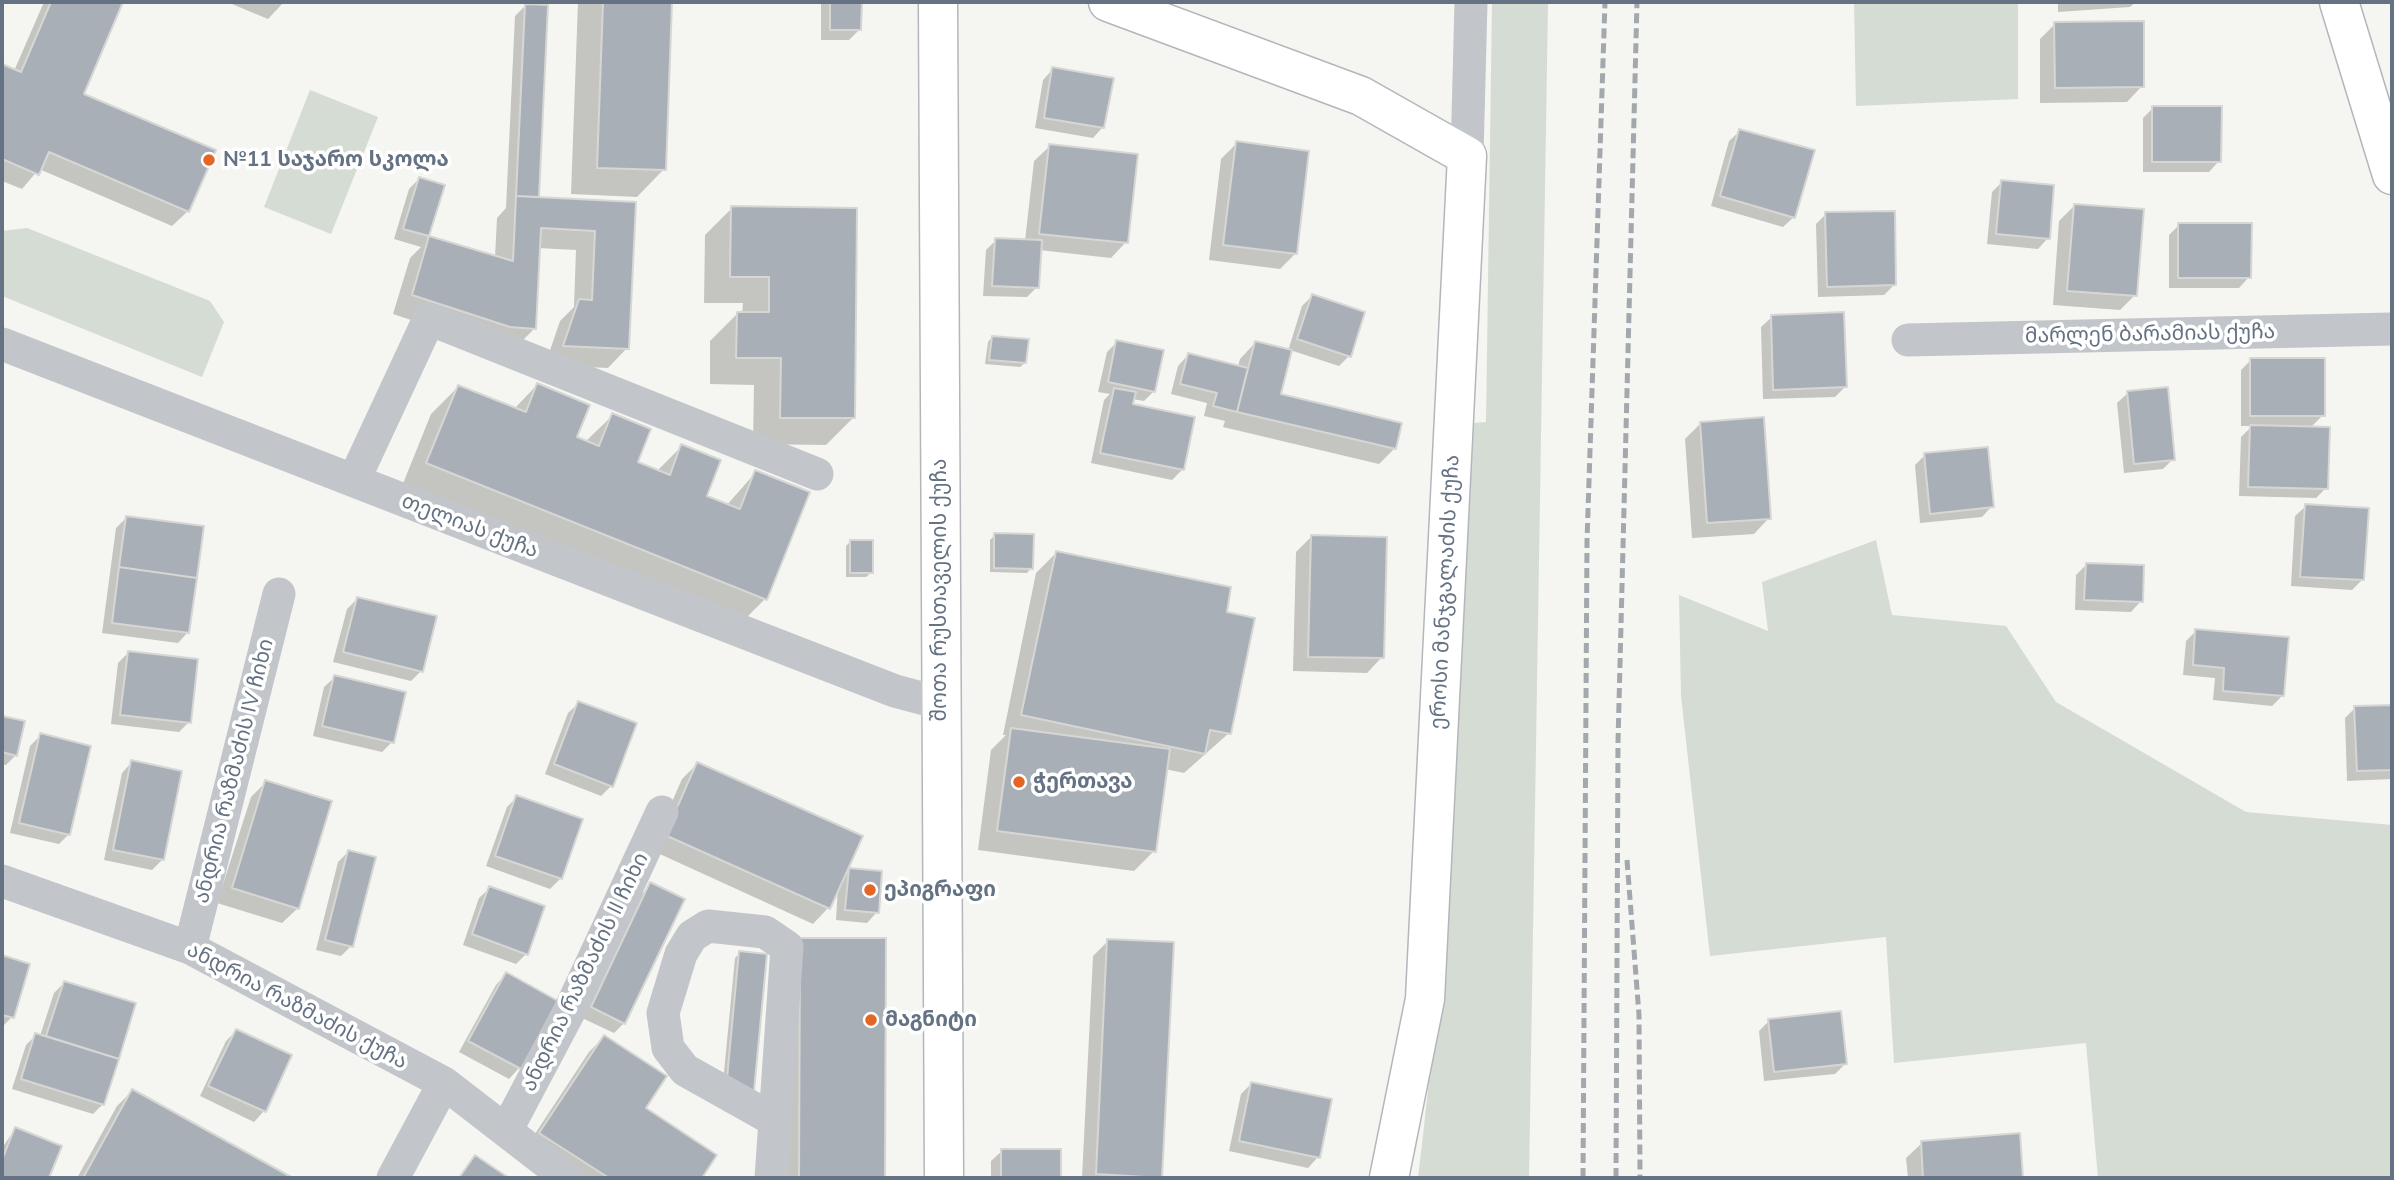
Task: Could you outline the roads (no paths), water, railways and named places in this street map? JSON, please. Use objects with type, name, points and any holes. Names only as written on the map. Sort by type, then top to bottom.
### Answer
[{"type":"main road","name":"შოთა რუსთაველის ქუჩა","points":[[938,2],[944,1178]]},
{"type":"main road","points":[[1108,2],[1361,96],[1467,156]]},
{"type":"main road","points":[[2339,2],[2392,176]]},
{"type":"main road","name":"ეროსი მანჯგალაძის ქუჩა","points":[[1390,1178],[1425,999],[1467,156]]},
{"type":"street","name":"ეროსი მანჯგალაძის ქუჩა","points":[[1467,156],[1471,2]]},
{"type":"street","points":[[354,480],[429,318],[817,474]]},
{"type":"street","name":"მარლენ ბარამიას ქუჩა","points":[[1908,340],[2392,329]]},
{"type":"street","name":"თელიას ქუჩა","points":[[2,344],[895,691],[940,703]]},
{"type":"street","name":"ანდრია რაზმაძის IV ჩიხი","points":[[190,948],[279,594]]},
{"type":"street","name":"ანდრია რაზმაძის II ჩიხი","points":[[506,1131],[570,1010],[662,812]]},
{"type":"street","name":"ანდრია რაზმაძის ქუჩა","points":[[2,881],[190,948],[444,1083],[567,1178]]},
{"type":"street","points":[[771,1178],[776,1121],[787,947],[765,932],[708,926],[692,936],[681,954],[663,1013],[668,1048],[685,1070],[776,1121]]},
{"type":"street","points":[[393,1178],[444,1083]]},
{"type":"railway","points":[[1583,1178],[1587,541],[1605,2]]},
{"type":"railway","points":[[1616,1178],[1618,742],[1637,2]]},
{"type":"railway","points":[[1627,860],[1639,1015],[1640,1178]]},
{"type":"place","name":"№11 საჯარო სკოლა","points":[[209,160]]},
{"type":"place","name":"ჭერთავა","points":[[1019,782]]},
{"type":"place","name":"ეპიგრაფი","points":[[870,890]]},
{"type":"place","name":"მაგნიტი","points":[[871,1020]]}]
